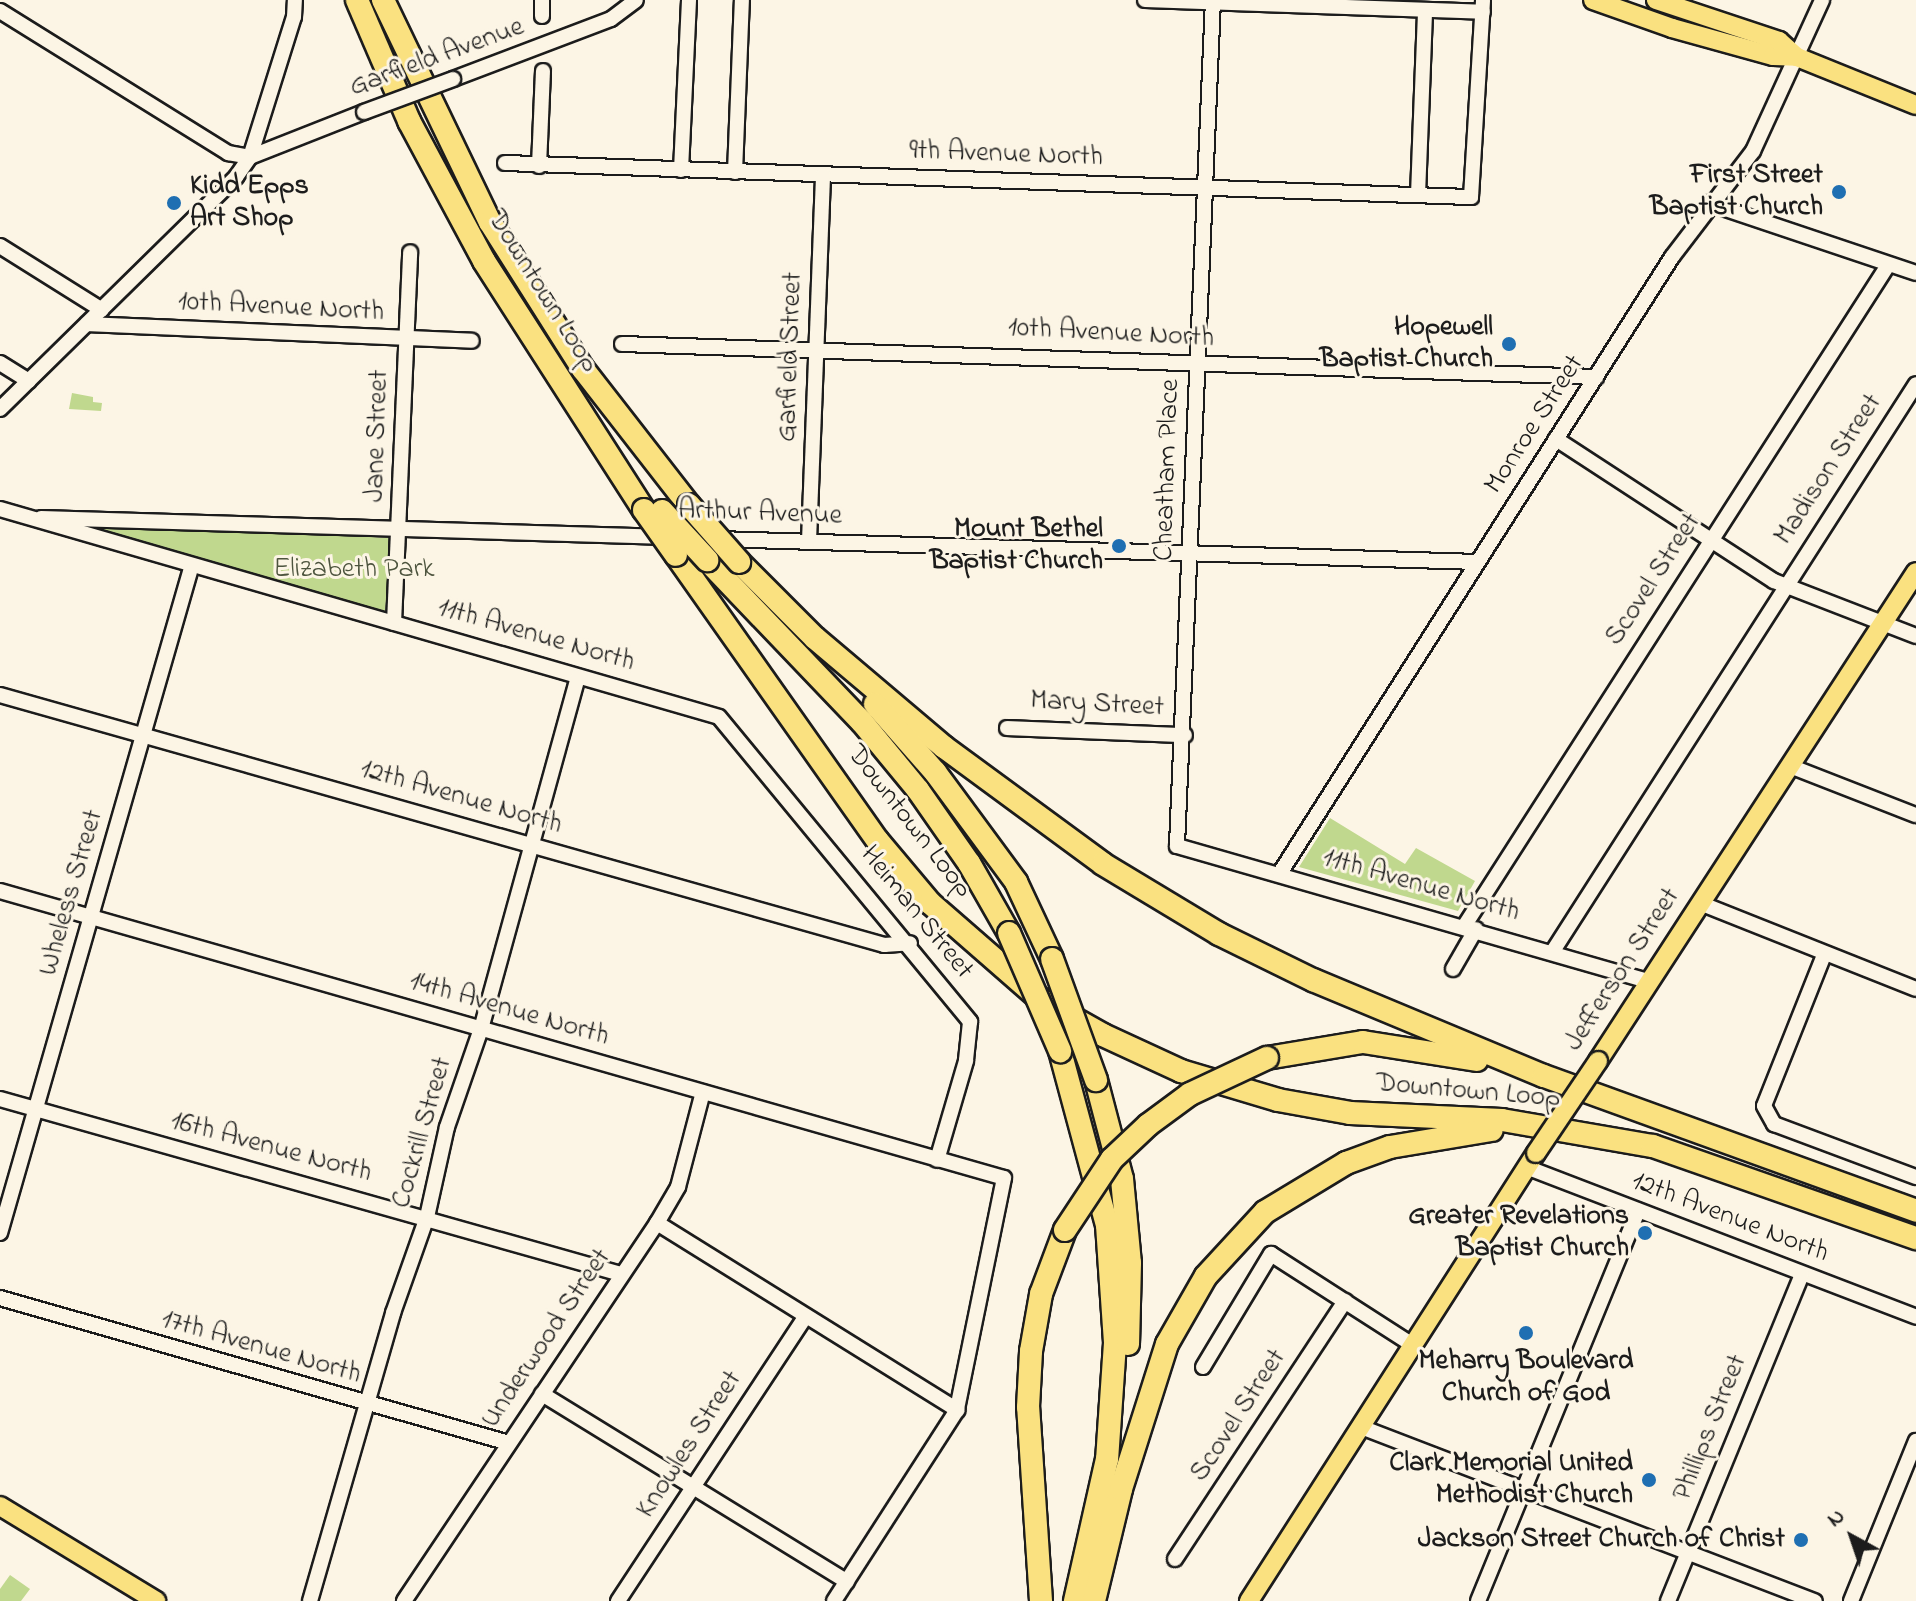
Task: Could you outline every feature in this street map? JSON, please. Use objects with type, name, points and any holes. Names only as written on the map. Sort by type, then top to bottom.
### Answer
[{"type":"highway","name":"Downtown Loop","points":[[357,0],[409,121],[476,248],[653,510],[676,555],[878,841],[953,925],[1041,1000],[1132,1050],[1267,1097],[1350,1113],[1502,1120],[1668,1150],[1916,1238]]},
{"type":"highway","name":"Downtown Loop","points":[[383,0],[490,222],[583,369],[689,505],[739,562],[815,638],[1026,811],[1180,911],[1313,980],[1544,1076],[1916,1211]]},
{"type":"highway","points":[[653,510],[707,560],[862,722],[918,790],[969,863],[1009,933],[1060,1051],[1107,1225],[1115,1343],[1107,1459],[1075,1601]]},
{"type":"highway","points":[[815,638],[935,772],[1016,882],[1052,959],[1096,1080],[1122,1179],[1130,1263],[1121,1489]]},
{"type":"highway","points":[[1041,1601],[1028,1407],[1031,1351],[1041,1294],[1065,1230],[1112,1159],[1148,1125],[1190,1094],[1267,1058],[1363,1042],[1421,1047],[1544,1076]]},
{"type":"highway","points":[[1094,1601],[1121,1489],[1167,1344],[1206,1276],[1265,1212],[1301,1186],[1390,1147],[1478,1131],[1549,1128]]},
{"type":"main road","points":[[1593,0],[1773,56],[1797,57],[1916,105]]},
{"type":"main road","points":[[1656,0],[1779,41],[1797,57]]},
{"type":"main road","name":"Jefferson Street","points":[[1249,1601],[1531,1160],[1916,572]]},
{"type":"main road","points":[[0,1506],[156,1601]]},
{"type":"street","points":[[0,409],[102,310],[250,157],[290,33],[295,0]]},
{"type":"street","points":[[542,0],[542,16]]},
{"type":"street","name":"Garfield Avenue","points":[[250,157],[598,24],[636,0]]},
{"type":"street","points":[[681,170],[689,0]]},
{"type":"street","points":[[735,172],[742,0]]},
{"type":"street","points":[[1145,0],[1425,10],[1483,6]]},
{"type":"street","name":"Monroe Street","points":[[1280,873],[1708,203],[1753,151],[1822,0]]},
{"type":"street","name":"Cheatham Place","points":[[1177,846],[1185,735],[1213,1]]},
{"type":"street","name":"9th Avenue North","points":[[505,163],[1471,197],[1483,6]]},
{"type":"street","points":[[1418,195],[1425,10]]},
{"type":"street","points":[[0,11],[228,153],[250,157]]},
{"type":"street","points":[[539,166],[543,71]]},
{"type":"street","name":"Garfield Street","points":[[809,541],[823,175]]},
{"type":"street","points":[[1708,203],[1916,273]]},
{"type":"street","points":[[0,246],[102,310]]},
{"type":"street","name":"Jane Street","points":[[394,623],[410,252]]},
{"type":"street","name":"Scovel Street","points":[[1453,969],[1470,927],[1710,541],[1888,265]]},
{"type":"street","name":"10th Avenue North","points":[[87,324],[472,341]]},
{"type":"street","name":"10th Avenue North","points":[[622,344],[818,352],[991,354],[1198,366],[1596,377]]},
{"type":"street","points":[[0,363],[29,381]]},
{"type":"street","name":"Madison Street","points":[[1553,951],[1785,584],[1916,384]]},
{"type":"street","points":[[1556,439],[1710,541],[1785,584],[1916,636]]},
{"type":"street","name":"11th Avenue North","points":[[0,509],[41,518],[191,568],[706,711],[730,728]]},
{"type":"street","name":"Arthur Avenue","points":[[41,518],[1477,562]]},
{"type":"street","points":[[121,544],[123,520]]},
{"type":"street","name":"Wheless Street","points":[[0,1233],[191,568]]},
{"type":"street","name":"Cockrill Street","points":[[310,1601],[427,1217],[447,1127],[481,1029],[578,677]]},
{"type":"street","name":"12th Avenue North","points":[[0,695],[884,945],[910,943]]},
{"type":"street","name":"Heiman Street","points":[[730,728],[910,943],[970,1022],[966,1061],[937,1160]]},
{"type":"street","name":"Mary Street","points":[[1007,728],[1185,735]]},
{"type":"street","points":[[1790,766],[1916,815]]},
{"type":"street","name":"11th Avenue North","points":[[1177,846],[1470,927],[1648,981]]},
{"type":"street","name":"14th Avenue North","points":[[0,891],[1004,1178],[957,1410]]},
{"type":"street","points":[[1700,903],[1824,955],[1916,989]]},
{"type":"street","points":[[1824,955],[1764,1106],[1774,1124],[1916,1177]]},
{"type":"street","name":"Underwood Street","points":[[404,1601],[657,1223],[678,1187],[703,1092]]},
{"type":"street","name":"16th Avenue North","points":[[0,1099],[621,1274]]},
{"type":"street","name":"12th Avenue North","points":[[1531,1160],[1638,1210],[1916,1317]]},
{"type":"street","points":[[1478,1601],[1638,1210]]},
{"type":"street","points":[[657,1223],[957,1410],[835,1600]]},
{"type":"street","points":[[1203,1367],[1271,1254],[1413,1345]]},
{"type":"street","name":"Phillips Street","points":[[1668,1601],[1802,1275]]},
{"type":"street","name":"17th Avenue North","points":[[0,1298],[367,1406],[509,1443]]},
{"type":"street","name":"Scovel Street","points":[[1175,1559],[1345,1301]]},
{"type":"street","name":"Knowles Street","points":[[618,1601],[805,1317]]},
{"type":"street","points":[[542,1394],[847,1582]]},
{"type":"street","points":[[1361,1427],[1815,1601]]},
{"type":"street","points":[[1851,1601],[1916,1441]]},
{"type":"green space","points":[[72,393],[93,397],[93,402],[102,403],[101,411],[69,409]]},
{"type":"green space","name":"Elizabeth Park","points":[[74,522],[391,538],[385,612]]},
{"type":"green space","points":[[1330,818],[1405,864],[1416,848],[1475,881],[1458,911],[1299,867]]},
{"type":"green space","points":[[10,1575],[30,1589],[21,1601],[0,1601],[0,1589]]},
{"type":"place","name":"First Street Baptist Church","points":[[1839,192]]},
{"type":"place","name":"Kidd Epps Art Shop","points":[[174,203]]},
{"type":"place","name":"Hopewell Baptist Church","points":[[1509,344]]},
{"type":"place","name":"Mount Bethel Baptist Church","points":[[1119,546]]},
{"type":"place","name":"Greater Revelations Baptist Church","points":[[1645,1233]]},
{"type":"place","name":"Meharry Boulevard Church of God","points":[[1526,1333]]},
{"type":"place","name":"Clark Memorial United Methodist Church","points":[[1649,1480]]},
{"type":"place","name":"Jackson Street Church of Christ","points":[[1801,1540]]}]
